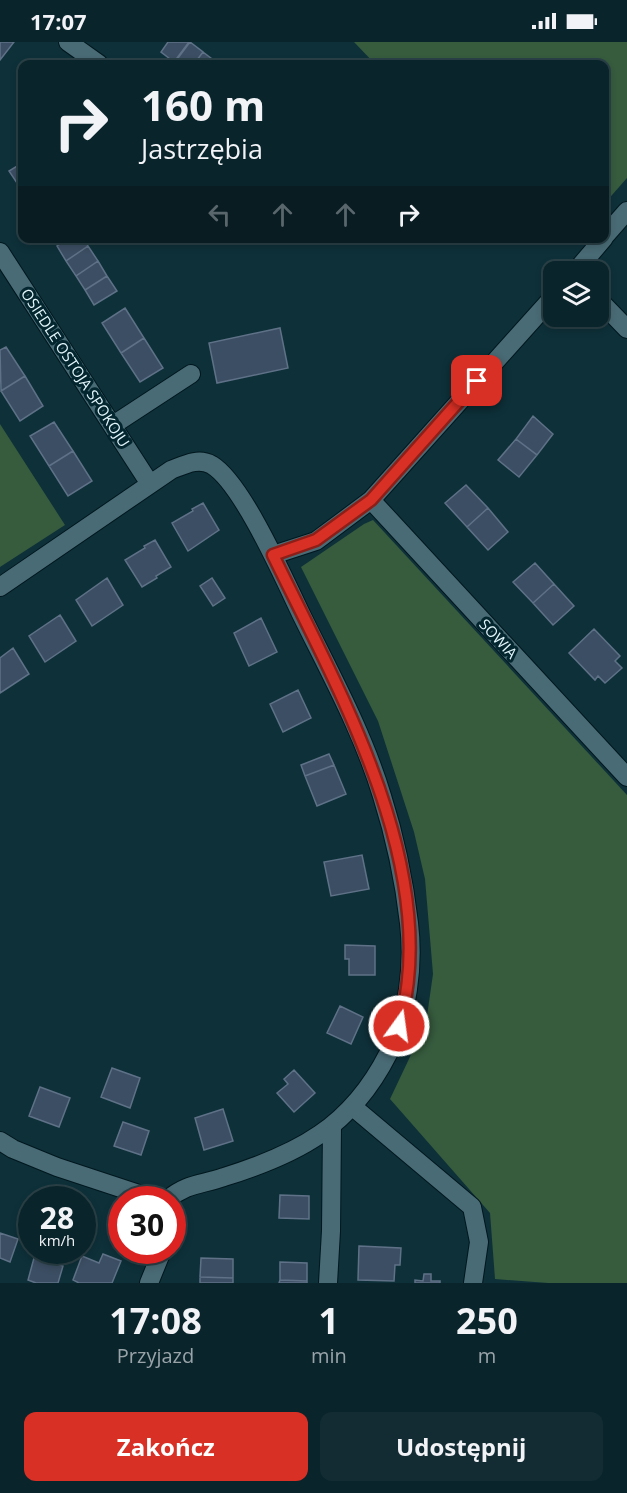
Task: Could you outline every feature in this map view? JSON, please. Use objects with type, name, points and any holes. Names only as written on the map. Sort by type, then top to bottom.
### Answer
[{"type":"street","points":[[68,42],[93,60]]},
{"type":"street","points":[[609,232],[627,211]]},
{"type":"street","points":[[584,261],[600,243]]},
{"type":"street","name":"OSIEDLE OSTOJA SPOKOJU","points":[[0,252],[150,484]]},
{"type":"street","points":[[273,555],[316,540],[371,500],[543,308]]},
{"type":"street","points":[[609,310],[627,329]]},
{"type":"street","points":[[112,425],[191,374]]},
{"type":"street","points":[[0,587],[171,470],[192,461],[209,463],[224,474],[239,495],[273,555],[351,716],[382,795],[393,836],[407,914],[410,957],[405,1006],[388,1054],[368,1086],[332,1127],[294,1151],[222,1178],[186,1187]]},
{"type":"street","name":"SOWIA","points":[[371,500],[627,777]]},
{"type":"street","points":[[353,1105],[472,1207],[479,1242],[473,1283]]},
{"type":"street","points":[[328,1283],[332,1127]]},
{"type":"street","points":[[0,1141],[13,1149],[57,1167],[115,1186]]},
{"type":"street","points":[[149,1283],[157,1264]]},
{"type":"green space","points":[[354,42],[627,42],[627,178],[609,198],[609,60],[371,60]]},
{"type":"green space","points":[[0,424],[65,525],[0,567]]},
{"type":"green space","points":[[373,520],[627,795],[627,1283],[548,1283],[495,1279],[490,1213],[390,1099],[426,1023],[433,974],[425,879],[414,832],[378,721],[301,567]]},
{"type":"building","points":[[0,42],[14,42],[0,60]]},
{"type":"building","points":[[168,42],[189,42],[176,60],[171,60],[161,52]]},
{"type":"building","points":[[190,42],[203,52],[197,60],[176,60]]},
{"type":"building","points":[[203,52],[213,60],[197,60]]},
{"type":"building","points":[[18,165],[18,184],[9,171]]},
{"type":"building","points":[[62,243],[86,243],[88,246],[66,261],[57,246]]},
{"type":"building","points":[[88,246],[98,261],[76,276],[66,261]]},
{"type":"building","points":[[98,261],[107,276],[85,290],[76,276]]},
{"type":"building","points":[[107,276],[117,291],[94,305],[85,290]]},
{"type":"building","points":[[125,308],[144,338],[121,353],[102,323]]},
{"type":"building","points":[[280,328],[288,368],[217,383],[209,343]]},
{"type":"building","points":[[144,338],[163,368],[140,382],[121,353]]},
{"type":"building","points":[[6,347],[25,376],[1,391],[0,350]]},
{"type":"building","points":[[25,376],[43,406],[20,421],[1,391]]},
{"type":"building","points":[[533,416],[553,434],[537,455],[516,439]]},
{"type":"building","points":[[54,422],[73,451],[49,466],[30,436]]},
{"type":"building","points":[[516,439],[537,455],[519,477],[498,460]]},
{"type":"building","points":[[73,451],[92,481],[68,496],[49,466]]},
{"type":"building","points":[[466,485],[488,508],[467,527],[445,503]]},
{"type":"building","points":[[203,503],[219,530],[188,551],[172,523]]},
{"type":"building","points":[[488,508],[508,532],[488,550],[467,527]]},
{"type":"building","points":[[155,540],[171,567],[142,587],[125,560]]},
{"type":"building","points":[[535,563],[554,584],[533,603],[513,582]]},
{"type":"building","points":[[107,578],[123,605],[92,626],[76,600]]},
{"type":"building","points":[[212,578],[225,598],[213,606],[200,586]]},
{"type":"building","points":[[554,584],[574,606],[553,625],[533,603]]},
{"type":"building","points":[[60,615],[76,641],[45,662],[29,636]]},
{"type":"building","points":[[261,618],[277,652],[249,666],[234,633]]},
{"type":"building","points":[[594,629],[620,656],[615,661],[622,668],[605,683],[598,676],[595,680],[569,653]]},
{"type":"building","points":[[13,648],[29,674],[0,693],[0,658]]},
{"type":"building","points":[[298,690],[311,718],[283,732],[270,704]]},
{"type":"building","points":[[329,754],[334,765],[305,776],[301,765]]},
{"type":"building","points":[[334,765],[346,794],[317,806],[305,776]]},
{"type":"building","points":[[362,855],[369,889],[331,896],[324,862]]},
{"type":"building","points":[[345,945],[375,946],[375,975],[349,975],[349,959],[345,959]]},
{"type":"building","points":[[340,1006],[363,1017],[351,1044],[327,1033]]},
{"type":"building","points":[[112,1068],[140,1078],[130,1108],[101,1097]]},
{"type":"building","points":[[294,1070],[315,1093],[294,1112],[277,1093],[288,1084],[284,1079]]},
{"type":"building","points":[[40,1087],[70,1098],[59,1127],[29,1116]]},
{"type":"building","points":[[223,1109],[233,1141],[204,1150],[195,1118]]},
{"type":"building","points":[[123,1122],[149,1131],[141,1155],[114,1146]]},
{"type":"building","points":[[280,1195],[309,1196],[309,1219],[279,1218]]},
{"type":"building","points":[[0,1233],[18,1239],[10,1262],[0,1258]]},
{"type":"building","points":[[359,1246],[401,1248],[400,1265],[395,1265],[394,1281],[358,1280]]},
{"type":"building","points":[[103,1254],[108,1256],[108,1264],[120,1264],[112,1283],[79,1283],[73,1280],[79,1264],[99,1263]]},
{"type":"building","points":[[201,1258],[233,1259],[233,1278],[200,1277]]},
{"type":"building","points":[[280,1262],[307,1263],[307,1281],[280,1280]]},
{"type":"building","points":[[32,1264],[63,1266],[58,1283],[36,1283],[28,1280]]},
{"type":"building","points":[[424,1274],[431,1274],[431,1281],[440,1281],[440,1283],[415,1283],[415,1280],[423,1281]]},
{"type":"building","points":[[200,1277],[233,1278],[233,1283],[200,1283]]},
{"type":"building","points":[[280,1280],[307,1281],[307,1283],[279,1283]]},
{"type":"route","points":[[399,1026],[408,984],[409,925],[393,836],[382,795],[351,716],[273,555],[316,540],[371,500],[477,381]]}]
